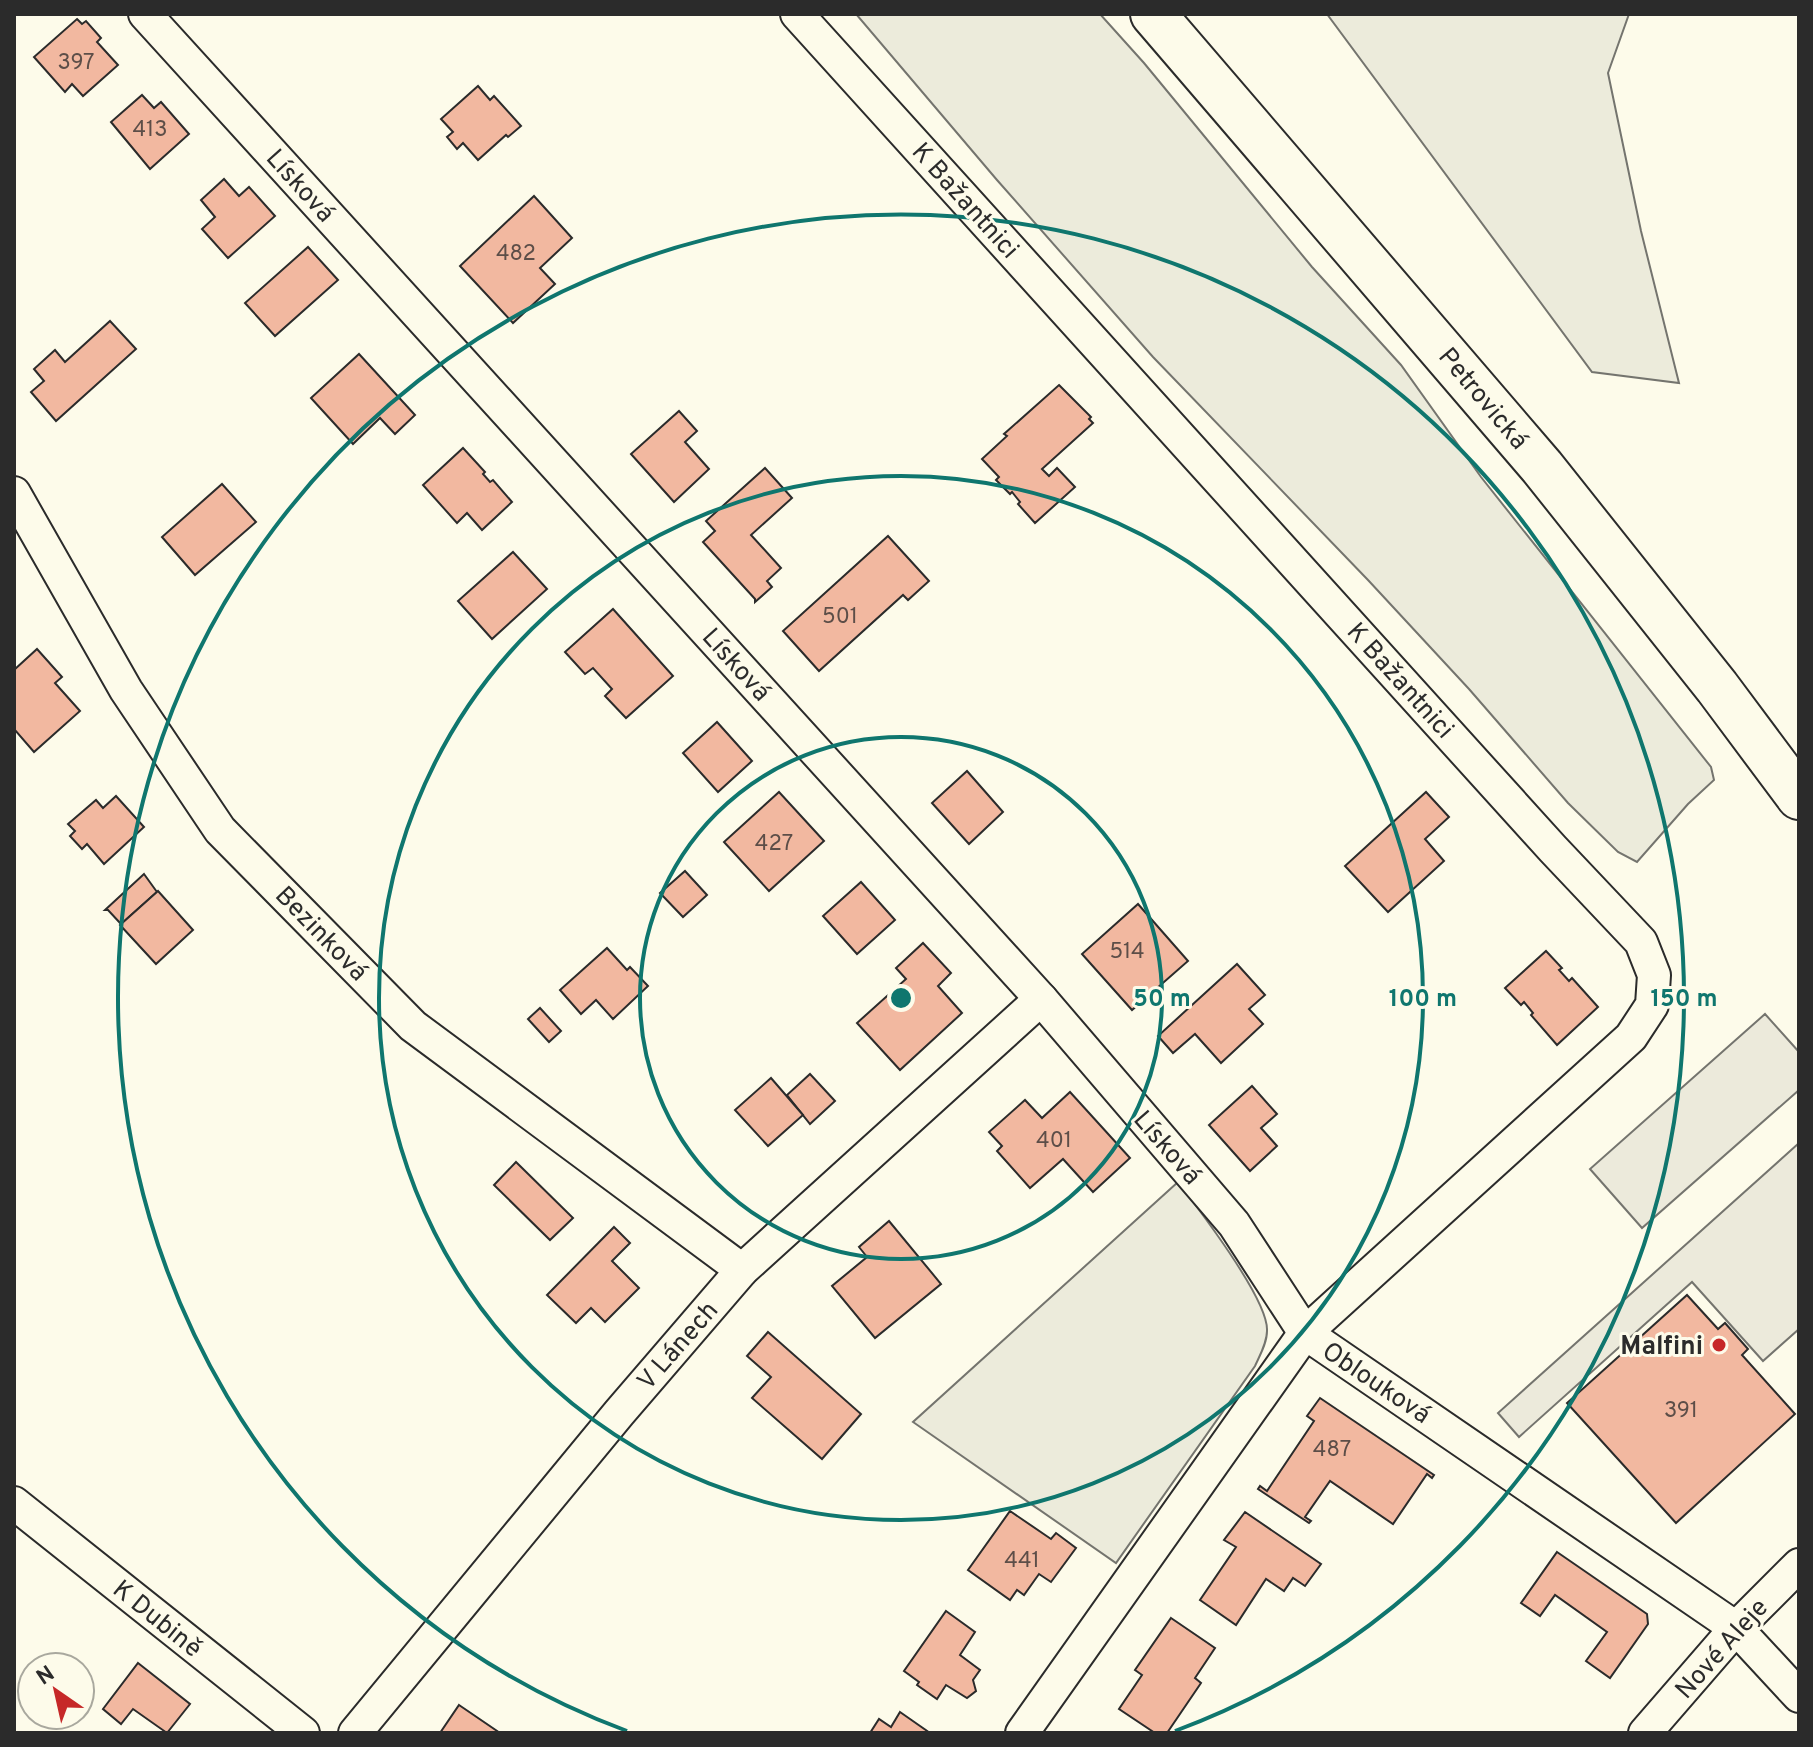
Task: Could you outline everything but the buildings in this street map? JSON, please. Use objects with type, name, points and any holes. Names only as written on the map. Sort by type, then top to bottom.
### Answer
[{"type":"main road","name":"Petrovická","points":[[1153,14],[1542,467],[1707,674],[1799,797]]},
{"type":"street","name":"Lísková","points":[[145,14],[1041,999],[1234,1224],[1305,1333]]},
{"type":"street","name":"K Bažantnici","points":[[797,14],[1542,837],[1641,942],[1654,975],[1652,1005],[1631,1037],[1305,1333]]},
{"type":"street","name":"Bezinková","points":[[14,493],[126,690],[220,830],[413,1026],[742,1270]]},
{"type":"street","name":"V Lánech","points":[[355,1733],[609,1425],[742,1270],[1041,999]]},
{"type":"street","name":"Oblouková","points":[[1022,1733],[1305,1333],[1736,1628],[1799,1696]]},
{"type":"street","name":"K Dubině","points":[[14,1503],[303,1733]]},
{"type":"street","name":"Nové Aleje","points":[[1645,1733],[1736,1628],[1799,1565]]},
{"type":"shaded area","points":[[856,14],[1100,14],[1312,267],[1401,365],[1481,477],[1711,767],[1714,780],[1688,804],[1637,862],[1618,852],[1568,803],[1469,689],[1368,580],[1153,357]]},
{"type":"shaded area","points":[[1327,14],[1629,14],[1608,73],[1641,231],[1679,383],[1592,372]]},
{"type":"shaded area","points":[[1765,1014],[1799,1052],[1799,1090],[1642,1228],[1590,1169]]},
{"type":"shaded area","points":[[1799,1143],[1799,1329],[1763,1361],[1692,1282],[1519,1437],[1498,1413]]},
{"type":"shaded area","points":[[1178,1182],[1245,1278],[1265,1317],[1267,1335],[1255,1366],[1116,1563],[913,1422]]},
{"type":"place","name":"Malfini","points":[[1719,1345]]}]
